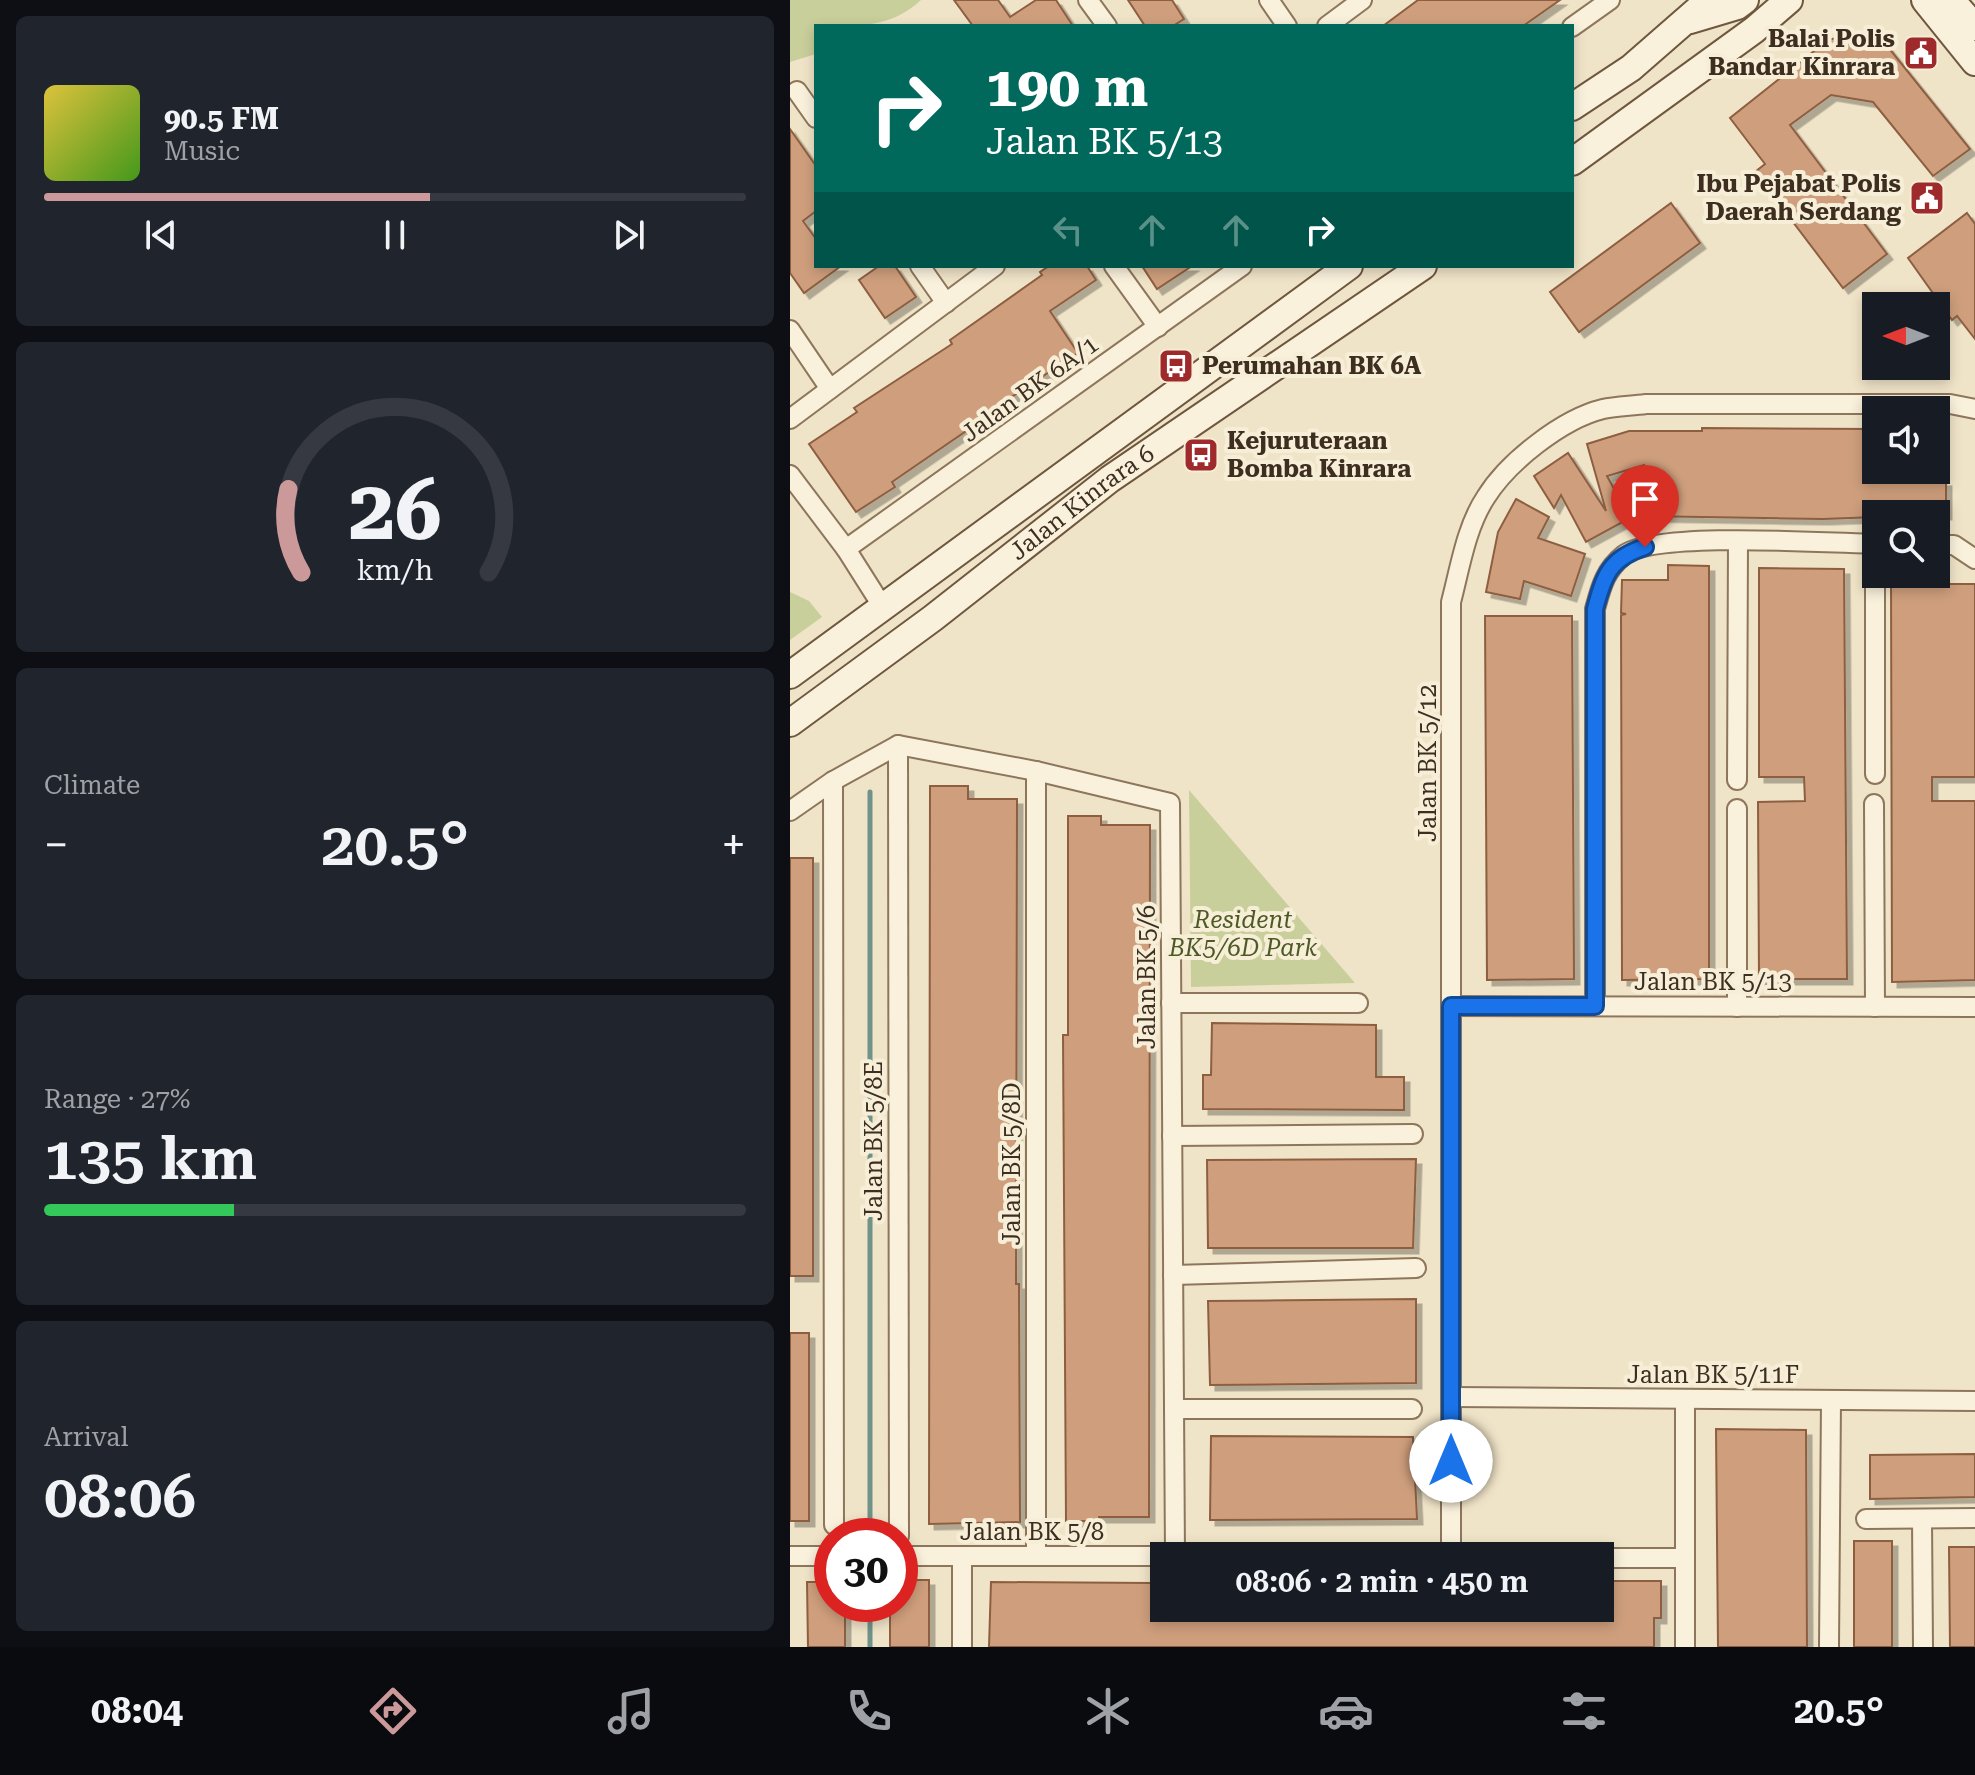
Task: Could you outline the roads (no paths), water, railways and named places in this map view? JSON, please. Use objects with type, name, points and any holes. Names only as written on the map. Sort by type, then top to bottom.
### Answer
[{"type":"main road","points":[[1574,106],[1631,68],[1709,0]]},
{"type":"main road","points":[[1683,23],[1737,6],[1745,0]]},
{"type":"main road","points":[[1574,161],[1754,30],[1789,0]]},
{"type":"main road","points":[[1925,0],[1975,62]]},
{"type":"main road","points":[[1951,0],[1975,27]]},
{"type":"main road","name":"Jalan Kinrara 6","points":[[790,675],[1346,268]]},
{"type":"main road","name":"Jalan Kinrara 6","points":[[790,723],[933,618],[1110,479],[1420,268]]},
{"type":"main road","points":[[878,659],[885,635],[884,609],[903,618],[933,618]]},
{"type":"street","points":[[1088,0],[1106,24]]},
{"type":"street","points":[[1269,0],[1286,24]]},
{"type":"street","points":[[1337,23],[1362,0]]},
{"type":"street","points":[[1574,26],[1610,0]]},
{"type":"street","points":[[797,91],[814,115]]},
{"type":"street","points":[[921,268],[946,303]]},
{"type":"street","points":[[790,419],[992,268]]},
{"type":"street","points":[[1115,268],[1158,327]]},
{"type":"street","name":"Jalan BK 6A/1","points":[[846,549],[1239,268]]},
{"type":"street","points":[[790,330],[830,389]]},
{"type":"street","name":"Jalan BK 5/12","points":[[1451,1542],[1451,602],[1467,542],[1486,497],[1517,463],[1556,429],[1601,409],[1646,404],[1950,404],[1975,409]]},
{"type":"street","points":[[790,475],[846,549],[884,609]]},
{"type":"street","points":[[1595,1006],[1595,609],[1604,576],[1625,553],[1665,542],[1862,544]]},
{"type":"street","points":[[1737,780],[1738,542]]},
{"type":"street","points":[[1950,545],[1975,559]]},
{"type":"street","points":[[1875,588],[1875,774]]},
{"type":"street","points":[[790,811],[833,781],[898,745]]},
{"type":"street","name":"Jalan BK 5/6","points":[[898,745],[1036,771],[1170,803],[1175,1542]]},
{"type":"street","name":"Jalan BK 5/8E","points":[[898,745],[899,1518]]},
{"type":"street","name":"Jalan BK 5/8D","points":[[1036,771],[1036,1556]]},
{"type":"street","points":[[833,781],[834,1518]]},
{"type":"street","points":[[1874,804],[1875,1007]]},
{"type":"street","points":[[1737,809],[1737,1007]]},
{"type":"street","points":[[1171,1003],[1358,1003]]},
{"type":"street","name":"Jalan BK 5/13","points":[[1451,1006],[1975,1007]]},
{"type":"street","points":[[1172,1136],[1413,1134]]},
{"type":"street","points":[[1173,1275],[1416,1268]]},
{"type":"street","name":"Jalan BK 5/11F","points":[[1451,1397],[1975,1401]]},
{"type":"street","points":[[1685,1399],[1685,1647]]},
{"type":"street","points":[[1829,1647],[1831,1400]]},
{"type":"street","points":[[1174,1409],[1412,1409]]},
{"type":"street","points":[[1866,1519],[1975,1518]]},
{"type":"street","points":[[1922,1519],[1923,1647]]},
{"type":"street","points":[[790,1556],[814,1556]]},
{"type":"street","name":"Jalan BK 5/8","points":[[918,1556],[1150,1556]]},
{"type":"street","points":[[962,1556],[962,1647]]},
{"type":"street","points":[[1614,1558],[1685,1558]]},
{"type":"waterway","points":[[870,792],[870,1518]]},
{"type":"waterway","points":[[870,1622],[870,1647]]},
{"type":"place","name":"Balai Polis Bandar Kinrara","points":[[1921,53]]},
{"type":"place","name":"Ibu Pejabat Polis Daerah Serdang","points":[[1927,198]]},
{"type":"place","name":"Perumahan BK 6A","points":[[1176,366]]},
{"type":"place","name":"Kejuruteraan Bomba Kinrara","points":[[1201,455]]},
{"type":"park label","name":"Resident BK5/6D Park","points":[[1243,934]]}]
